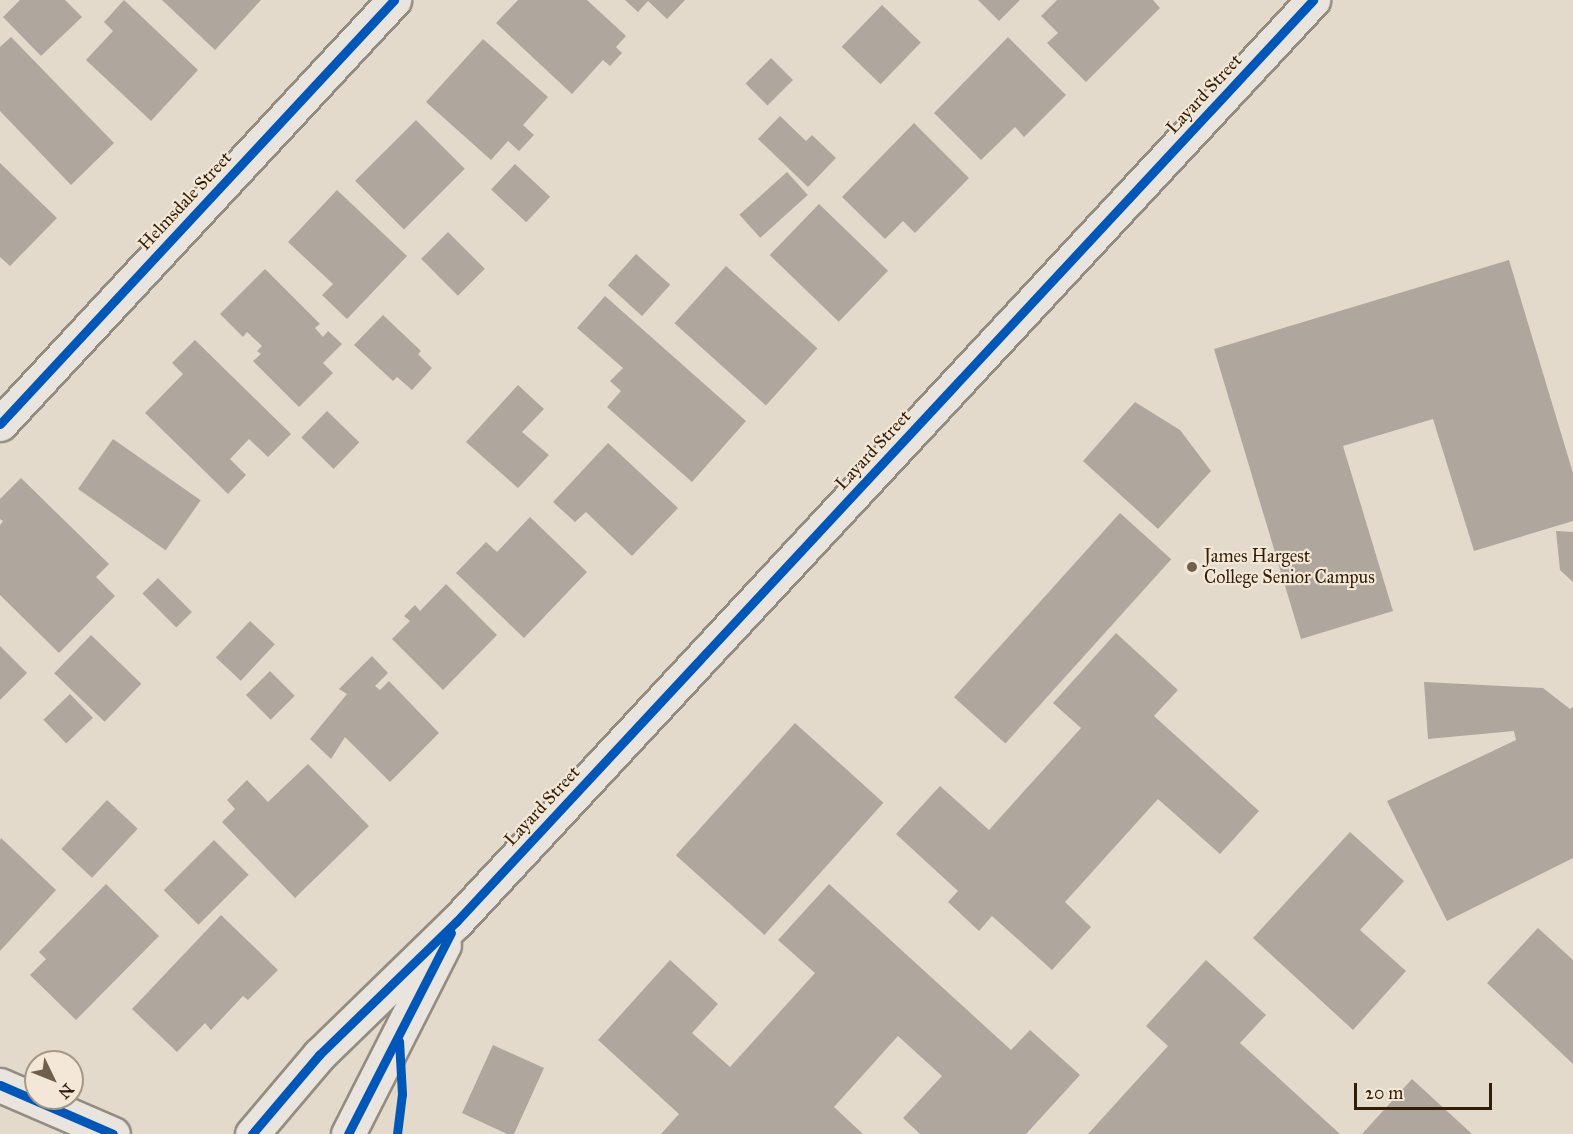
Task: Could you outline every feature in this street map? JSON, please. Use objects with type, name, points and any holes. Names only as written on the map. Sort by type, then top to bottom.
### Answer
[{"type":"street","name":"Helmsdale Street","points":[[0,424],[394,0]]},
{"type":"street","name":"Layard Street","points":[[252,1134],[319,1055],[456,922],[1313,0]]},
{"type":"street","name":"Layard Street","points":[[348,1134],[456,922]]},
{"type":"street","points":[[0,1085],[113,1134]]},
{"type":"building","points":[[20,0],[65,0],[82,17],[41,56],[3,17]]},
{"type":"building","points":[[124,0],[198,70],[151,121],[86,60],[113,31],[104,22]]},
{"type":"building","points":[[162,0],[261,0],[215,50]]},
{"type":"building","points":[[518,0],[587,0],[626,36],[616,47],[622,53],[610,66],[603,60],[572,94],[496,23]]},
{"type":"building","points":[[625,0],[685,0],[667,19],[648,1],[638,12]]},
{"type":"building","points":[[978,0],[1020,0],[999,21]]},
{"type":"building","points":[[1057,0],[1153,0],[1160,8],[1086,82],[1047,43],[1058,33],[1041,16]]},
{"type":"building","points":[[882,5],[921,43],[881,84],[842,47]]},
{"type":"building","points":[[11,37],[114,143],[71,185],[0,111],[0,47]]},
{"type":"building","points":[[1008,37],[1066,95],[1024,137],[1015,127],[981,160],[934,113]]},
{"type":"building","points":[[483,39],[548,97],[523,125],[534,135],[519,151],[508,141],[491,160],[426,102]]},
{"type":"building","points":[[771,58],[793,80],[767,105],[746,83]]},
{"type":"building","points":[[780,116],[806,141],[812,135],[836,158],[808,187],[758,139]]},
{"type":"building","points":[[416,120],[465,169],[404,230],[355,181]]},
{"type":"building","points":[[914,123],[969,178],[915,233],[903,221],[885,239],[842,197]]},
{"type":"building","points":[[0,163],[57,218],[10,266],[0,257]]},
{"type":"building","points":[[515,164],[550,197],[526,222],[491,190]]},
{"type":"building","points":[[787,172],[808,195],[760,238],[739,215]]},
{"type":"building","points":[[337,190],[407,256],[347,319],[322,295],[333,284],[288,242]]},
{"type":"building","points":[[819,204],[888,271],[839,322],[770,255]]},
{"type":"building","points":[[448,232],[485,269],[458,296],[421,259]]},
{"type":"building","points":[[636,254],[670,285],[642,316],[608,285]]},
{"type":"building","points":[[1509,260],[1573,473],[1573,521],[1474,551],[1433,419],[1343,446],[1393,611],[1301,639],[1214,349]]},
{"type":"building","points":[[726,266],[817,348],[766,406],[674,323]]},
{"type":"building","points":[[265,269],[320,324],[315,328],[323,337],[328,331],[342,344],[323,363],[333,373],[299,407],[253,361],[261,354],[257,351],[262,346],[247,332],[243,337],[220,314]]},
{"type":"building","points":[[605,296],[746,421],[692,482],[607,407],[621,391],[610,381],[623,368],[577,328]]},
{"type":"building","points":[[383,315],[421,351],[418,354],[432,368],[412,390],[397,377],[393,381],[354,345]]},
{"type":"building","points":[[195,340],[291,434],[268,457],[249,439],[230,459],[246,475],[228,494],[145,413],[183,374],[172,363]]},
{"type":"building","points":[[518,385],[544,409],[522,432],[549,455],[518,488],[466,442]]},
{"type":"building","points":[[1135,402],[1180,430],[1211,471],[1158,529],[1083,461]]},
{"type":"building","points":[[327,411],[359,442],[334,469],[301,438]]},
{"type":"building","points":[[113,439],[201,500],[166,550],[78,489]]},
{"type":"building","points":[[608,443],[678,508],[632,556],[586,512],[575,522],[553,502]]},
{"type":"building","points":[[21,478],[109,564],[96,577],[115,596],[59,653],[0,595],[0,525],[3,521],[0,519],[0,499]]},
{"type":"building","points":[[1120,513],[1171,559],[1005,743],[954,697]]},
{"type":"building","points":[[530,517],[587,572],[524,638],[456,573],[486,542],[497,552]]},
{"type":"building","points":[[1556,531],[1573,532],[1573,582],[1560,570]]},
{"type":"building","points":[[158,578],[192,612],[176,627],[142,594]]},
{"type":"building","points":[[446,584],[497,635],[443,690],[392,639],[410,621],[404,616],[415,605],[420,611]]},
{"type":"building","points":[[250,621],[275,644],[241,681],[216,658]]},
{"type":"building","points":[[1116,633],[1178,690],[1154,716],[1259,811],[1220,854],[1158,799],[1065,902],[1091,927],[1052,970],[992,916],[979,931],[948,902],[958,891],[896,834],[940,786],[989,830],[1081,728],[1053,703]]},
{"type":"building","points":[[91,635],[141,684],[105,722],[54,673]]},
{"type":"building","points":[[0,646],[27,673],[0,700]]},
{"type":"building","points":[[372,656],[388,673],[375,686],[380,690],[389,681],[439,733],[390,782],[345,737],[331,759],[310,739],[347,694],[339,689]]},
{"type":"building","points":[[270,671],[295,696],[271,720],[246,695]]},
{"type":"building","points":[[1424,682],[1543,688],[1570,709],[1573,707],[1573,858],[1447,921],[1387,801],[1516,740],[1514,731],[1428,739]]},
{"type":"building","points":[[70,694],[93,718],[66,743],[43,720]]},
{"type":"building","points":[[795,723],[883,803],[764,935],[676,855]]},
{"type":"building","points":[[308,764],[369,826],[295,898],[222,822],[235,809],[227,800],[247,780],[268,802]]},
{"type":"building","points":[[107,800],[138,829],[92,878],[61,849]]},
{"type":"building","points":[[1350,832],[1404,881],[1360,930],[1406,971],[1353,1030],[1253,938]]},
{"type":"building","points":[[1,838],[56,890],[0,951],[0,840]]},
{"type":"building","points":[[214,840],[249,875],[198,925],[164,890]]},
{"type":"building","points":[[106,884],[159,936],[76,1020],[30,975],[46,959],[39,952]]},
{"type":"building","points":[[829,884],[1011,1050],[1030,1030],[1080,1075],[1026,1134],[920,1134],[903,1118],[942,1076],[898,1036],[834,1107],[863,1134],[661,1134],[679,1114],[598,1040],[670,960],[718,1004],[692,1033],[730,1067],[815,973],[778,940]]},
{"type":"building","points":[[221,915],[278,970],[248,1000],[243,996],[211,1030],[205,1023],[177,1052],[132,1009]]},
{"type":"building","points":[[1538,928],[1573,960],[1573,1064],[1487,983]]},
{"type":"building","points":[[1206,960],[1266,1015],[1240,1043],[1340,1134],[1088,1134],[1168,1046],[1146,1026]]},
{"type":"building","points":[[493,1045],[544,1068],[514,1134],[507,1134],[462,1113]]},
{"type":"building","points":[[1412,1079],[1472,1134],[1362,1134]]},
{"type":"cycle path","points":[[0,424],[394,0]]},
{"type":"cycle path","points":[[252,1134],[319,1055],[456,922],[1313,0]]},
{"type":"cycle path","points":[[348,1134],[451,933]]},
{"type":"cycle path","points":[[397,1134],[402,1094],[399,1041]]},
{"type":"cycle path","points":[[0,1085],[113,1134]]},
{"type":"place","name":"James Hargest College Senior Campus","points":[[1192,567]]}]
